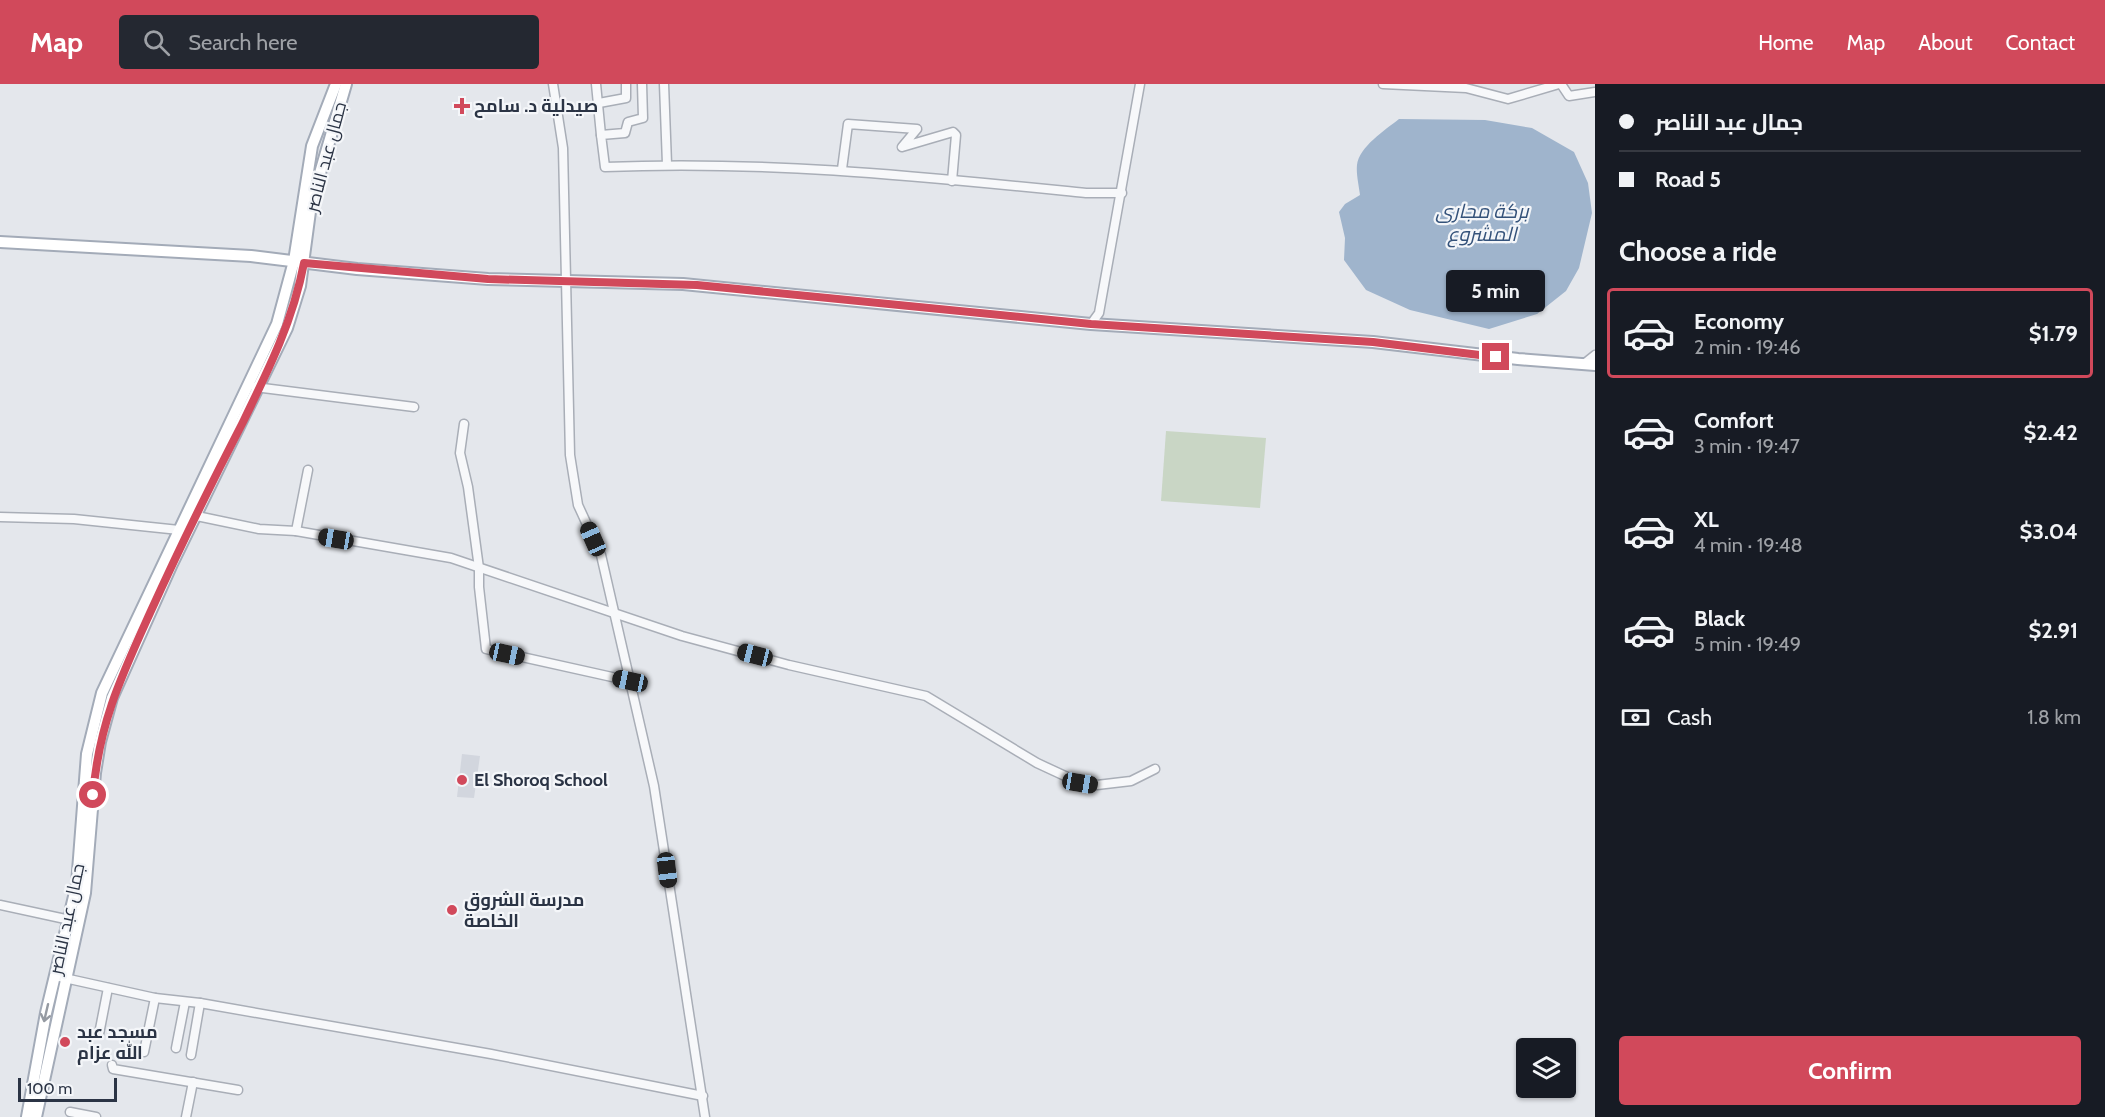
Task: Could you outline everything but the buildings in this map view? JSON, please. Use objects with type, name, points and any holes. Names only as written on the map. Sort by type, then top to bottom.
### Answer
[{"type":"main road","name":"جمال عبد الناصر","points":[[27,1117],[60,977],[85,892],[95,773],[105,721],[126,663],[277,324],[299,262],[312,146],[336,84]]},
{"type":"main road","name":"جمال عبد الناصر","points":[[36,1117],[77,884],[83,787],[92,724],[102,693],[179,530],[191,515],[260,388],[287,328],[311,204],[346,84]]},
{"type":"main road","points":[[0,242],[251,256],[488,279],[683,284],[1091,324],[1373,342],[1518,359],[1590,364]]},
{"type":"street","points":[[553,84],[563,148],[570,455],[578,505],[601,555],[654,786],[705,1117]]},
{"type":"street","points":[[596,84],[605,166],[667,164],[842,169],[938,177],[952,181],[1122,193]]},
{"type":"street","points":[[598,103],[626,98],[626,84]]},
{"type":"street","points":[[601,135],[625,133],[628,122],[644,118],[642,84]]},
{"type":"street","points":[[664,84],[667,164]]},
{"type":"street","points":[[1091,324],[1099,312],[1140,84]]},
{"type":"street","points":[[1383,84],[1466,86],[1508,99],[1560,84],[1569,96],[1595,92]]},
{"type":"street","points":[[842,169],[848,124],[917,129],[902,147],[953,132],[956,135],[952,181]]},
{"type":"street","points":[[1590,364],[1595,355]]},
{"type":"street","points":[[248,386],[414,407]]},
{"type":"street","points":[[465,424],[460,453],[468,487],[479,568],[486,649],[630,681]]},
{"type":"street","points":[[296,531],[308,470]]},
{"type":"street","points":[[191,515],[259,529],[296,531],[451,558],[682,636],[789,665],[926,696],[1037,763],[1078,782],[1097,785],[1131,781],[1155,769]]},
{"type":"street","points":[[0,518],[74,519],[179,530]]},
{"type":"street","points":[[0,905],[70,920]]},
{"type":"street","points":[[60,977],[155,998],[200,1003],[525,1060],[703,1096]]},
{"type":"street","points":[[99,1034],[108,988]]},
{"type":"street","points":[[144,1052],[155,998]]},
{"type":"street","points":[[176,1048],[185,1002]]},
{"type":"street","points":[[191,1055],[200,1003]]},
{"type":"street","points":[[112,1065],[113,1069],[238,1090]]},
{"type":"street","points":[[186,1117],[193,1082]]},
{"type":"street","points":[[70,1112],[96,1117]]},
{"type":"shaded area","name":"El Shoroq School","points":[[462,754],[480,756],[474,798],[457,797]]},
{"type":"green space","points":[[1166,431],[1266,438],[1260,508],[1161,501]]},
{"type":"water","name":"بركة مجارى المشروع","points":[[1399,119],[1485,120],[1532,128],[1574,152],[1588,183],[1592,213],[1579,268],[1566,291],[1537,314],[1489,329],[1410,310],[1366,290],[1344,260],[1345,238],[1339,212],[1345,204],[1360,195],[1357,165],[1362,152],[1367,145]]},
{"type":"place","name":"صيدلية د. سامح","points":[[462,106]]},
{"type":"place","name":"El Shoroq School","points":[[462,780]]},
{"type":"place","name":"مدرسة الشروق الخاصة","points":[[452,910]]},
{"type":"place","name":"مسجد عبد الله عزام","points":[[65,1042]]},
{"type":"route","points":[[93,795],[100,742],[112,698],[172,564],[276,354],[293,309],[304,263],[488,279],[697,285],[1174,331],[1373,342],[1496,357]]}]
